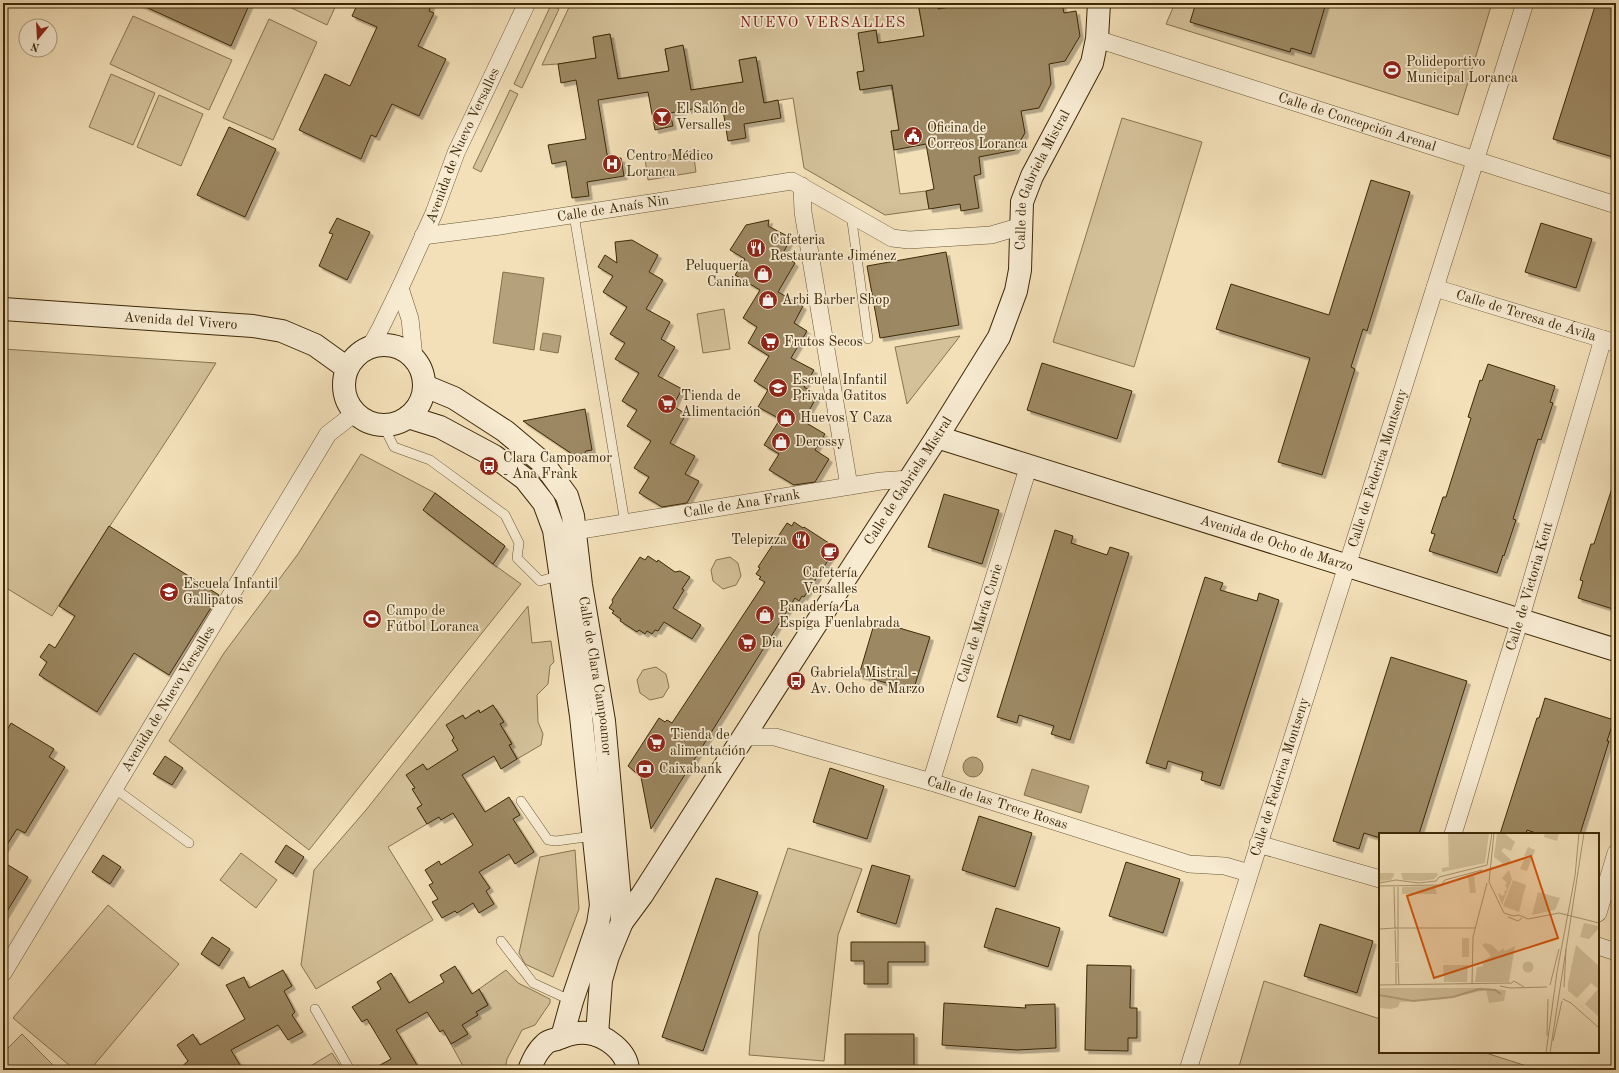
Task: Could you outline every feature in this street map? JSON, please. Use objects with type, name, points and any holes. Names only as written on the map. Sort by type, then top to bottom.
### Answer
[{"type":"main road","name":"Calle de Gabriela Mistral","points":[[622,922],[642,895],[909,479],[938,437],[1002,331],[1016,291],[1020,270],[1022,202],[1027,188],[1092,63],[1097,39],[1099,3]]},
{"type":"main road","name":"Avenida del Vivero","points":[[3,309],[253,326],[282,331],[315,345],[347,368]]},
{"type":"main road","points":[[385,344],[401,348],[414,357],[422,370],[425,386],[421,401],[412,414],[399,422],[383,425],[368,422],[355,413],[346,399],[344,384],[347,368],[356,356],[370,347],[385,344]]},
{"type":"main road","name":"Calle de Clara Campoamor","points":[[425,386],[454,398],[505,431],[542,463],[567,496],[573,516],[581,585],[604,721],[622,922],[608,956],[601,980],[597,1035]]},
{"type":"main road","name":"Calle de Clara Campoamor","points":[[408,417],[440,427],[494,456],[525,479],[544,503],[554,530],[582,716],[601,905],[598,924],[562,1036]]},
{"type":"main road","name":"Avenida de Ocho de Marzo","points":[[938,437],[1616,650]]},
{"type":"main road","points":[[529,1070],[534,1057],[546,1043],[562,1036],[575,1033],[587,1033],[597,1035],[618,1048],[628,1064],[628,1070]]},
{"type":"street","name":"Avenida de Nuevo Versalles","points":[[370,347],[400,288],[434,213],[456,153],[527,3]]},
{"type":"street","name":"Calle de Federica Montseny","points":[[1188,1070],[1258,844],[1348,566],[1525,3]]},
{"type":"street","name":"Calle de Concepción Arenal","points":[[1097,39],[1616,205]]},
{"type":"street","name":"Calle de Anaís Nin","points":[[423,236],[574,215],[792,181],[892,238],[909,240],[991,235],[1022,226]]},
{"type":"street","points":[[802,186],[803,212],[849,486]]},
{"type":"street","points":[[400,288],[410,319],[414,357]]},
{"type":"street","name":"Calle de Teresa de Ávila","points":[[1435,288],[1609,341]]},
{"type":"street","name":"Calle de Victoria Kent","points":[[1453,833],[1609,341]]},
{"type":"street","name":"Avenida de Nuevo Versalles","points":[[3,974],[328,434],[355,413]]},
{"type":"street","name":"Calle de María Curie","points":[[931,782],[1028,465]]},
{"type":"street","name":"Calle de Ana Frank","points":[[575,531],[881,481],[909,479]]},
{"type":"street","name":"Calle de las Trece Rosas","points":[[744,736],[775,737],[931,782],[1189,864],[1225,866],[1249,873]]},
{"type":"street","points":[[1258,844],[1379,879]]},
{"type":"street","points":[[1599,910],[1616,853]]},
{"type":"street","points":[[1599,946],[1616,952]]},
{"type":"lane","points":[[851,214],[868,339]]},
{"type":"lane","points":[[574,215],[625,523]]},
{"type":"lane","points":[[383,425],[394,447],[430,460],[505,515],[519,544],[517,558],[540,581],[561,576]]},
{"type":"lane","points":[[114,788],[189,842]]},
{"type":"lane","points":[[521,801],[548,840],[556,841],[593,836]]},
{"type":"lane","points":[[501,941],[533,983],[572,1001]]},
{"type":"lane","points":[[315,1008],[350,1070]]},
{"type":"shaded area","points":[[281,3],[337,3],[327,25]]},
{"type":"shaded area","points":[[571,3],[922,3],[918,4],[924,36],[878,43],[876,30],[864,71],[857,72],[860,90],[891,85],[899,130],[891,131],[900,194],[926,191],[929,209],[885,215],[804,168],[793,98],[764,103],[756,57],[739,60],[743,82],[691,90],[683,46],[665,49],[669,71],[618,79],[610,34],[593,37],[596,58],[542,65]]},
{"type":"shaded area","points":[[937,3],[973,3],[938,9]]},
{"type":"shaded area","name":"Polideportivo Municipal Loranca","points":[[1175,3],[1492,3],[1458,115],[1166,24]]},
{"type":"shaded area","points":[[551,5],[559,9],[522,88],[514,84]]},
{"type":"shaded area","points":[[133,16],[232,60],[209,110],[110,64]]},
{"type":"shaded area","points":[[269,19],[317,42],[273,140],[223,118]]},
{"type":"shaded area","points":[[111,74],[155,93],[133,145],[89,127]]},
{"type":"shaded area","points":[[510,90],[518,94],[481,172],[473,168]]},
{"type":"shaded area","points":[[159,95],[203,114],[181,166],[137,147]]},
{"type":"shaded area","points":[[1122,118],[1202,142],[1134,367],[1053,342]]},
{"type":"shaded area","points":[[693,151],[696,172],[648,180],[645,159]]},
{"type":"shaded area","points":[[503,272],[544,278],[534,350],[493,343]]},
{"type":"shaded area","points":[[724,309],[730,349],[703,353],[697,314]]},
{"type":"shaded area","points":[[543,333],[561,336],[558,353],[540,350]]},
{"type":"shaded area","points":[[960,336],[907,404],[895,347]]},
{"type":"shaded area","points":[[3,349],[216,363],[52,616],[3,586]]},
{"type":"shaded area","name":"Campo de Fútbol Loranca","points":[[361,454],[435,493],[505,546],[493,564],[521,584],[309,850],[169,741],[224,653],[298,554]]},
{"type":"shaded area","points":[[730,557],[738,563],[741,576],[736,585],[723,589],[713,581],[711,570],[716,560]]},
{"type":"shaded area","points":[[528,606],[532,643],[551,641],[554,662],[550,666],[548,684],[537,695],[538,722],[543,734],[541,745],[517,759],[509,745],[512,743],[497,726],[503,722],[493,705],[480,713],[479,710],[470,715],[471,718],[452,740],[457,749],[463,753],[428,772],[423,764],[407,775],[415,788],[413,789],[419,800],[424,803],[417,808],[427,824],[388,847],[433,920],[316,989],[301,965],[314,870],[366,810]]},
{"type":"shaded area","points":[[656,667],[666,674],[669,687],[663,697],[650,700],[640,693],[637,680],[643,670]]},
{"type":"shaded area","points":[[973,757],[980,760],[983,767],[980,774],[973,777],[966,774],[963,767],[966,760]]},
{"type":"shaded area","points":[[1032,769],[1089,786],[1081,813],[1024,795]]},
{"type":"shaded area","points":[[788,848],[862,869],[838,935],[824,1061],[749,1055],[759,934]]},
{"type":"shaded area","points":[[575,850],[579,909],[553,977],[525,964],[519,953],[540,857]]},
{"type":"shaded area","points":[[241,853],[277,880],[256,908],[220,880]]},
{"type":"shaded area","points":[[108,905],[179,964],[90,1070],[75,1070],[13,1018]]},
{"type":"shaded area","points":[[506,970],[518,983],[550,999],[550,1003],[535,1025],[522,1030],[507,1059],[505,1070],[457,1070],[463,1066],[451,1044],[467,1034],[459,1021],[468,1021],[478,1015],[476,1012],[488,1005],[479,989]]},
{"type":"shaded area","points":[[1264,981],[1379,1019],[1379,1053],[1486,1053],[1539,1070],[1238,1070]]},
{"type":"shaded area","points":[[22,1034],[58,1070],[3,1070],[3,1053]]},
{"type":"shaded area","points":[[332,1053],[343,1070],[304,1070]]},
{"type":"building","points":[[137,3],[250,3],[231,46]]},
{"type":"building","points":[[358,3],[432,3],[429,11],[434,13],[418,46],[446,59],[419,116],[392,104],[376,137],[371,135],[361,159],[299,130],[325,74],[350,86],[377,27],[352,16]]},
{"type":"building","points":[[918,3],[937,3],[938,9],[973,3],[1062,3],[1064,13],[1076,11],[1080,36],[1065,61],[1049,64],[1051,84],[1039,108],[1021,111],[1025,133],[1015,150],[979,157],[981,174],[974,176],[979,208],[961,211],[960,204],[929,209],[926,191],[934,189],[926,144],[894,150],[891,131],[899,130],[892,85],[860,90],[857,72],[864,71],[858,33],[876,30],[878,43],[924,36]]},
{"type":"building","points":[[1196,3],[1326,3],[1311,54],[1291,48],[1290,52],[1190,22]]},
{"type":"building","points":[[1596,3],[1616,3],[1616,158],[1553,139]]},
{"type":"building","points":[[610,34],[618,79],[669,71],[665,49],[683,45],[691,90],[743,82],[739,60],[756,57],[764,103],[778,100],[781,118],[744,124],[746,138],[728,141],[722,104],[670,113],[673,126],[655,130],[648,92],[598,100],[608,160],[621,158],[624,176],[587,182],[589,196],[572,198],[566,161],[552,164],[548,145],[586,139],[576,80],[561,83],[558,64],[596,58],[593,37]]},
{"type":"building","points":[[229,127],[276,149],[245,217],[197,195]]},
{"type":"building","points":[[1371,180],[1410,192],[1367,331],[1363,329],[1351,367],[1355,369],[1322,475],[1278,462],[1310,358],[1216,329],[1231,284],[1329,315]]},
{"type":"building","points":[[337,218],[370,232],[347,280],[319,266],[333,234],[329,233]]},
{"type":"building","points":[[769,220],[768,226],[791,238],[782,255],[795,263],[778,292],[803,306],[794,323],[807,331],[791,358],[814,370],[804,387],[818,395],[803,421],[825,434],[815,450],[829,459],[815,482],[794,485],[769,470],[779,454],[764,445],[780,419],[758,407],[768,390],[754,381],[769,356],[748,343],[757,327],[743,318],[760,290],[735,275],[745,259],[730,250],[746,225]]},
{"type":"building","points":[[1541,223],[1592,239],[1576,288],[1525,272]]},
{"type":"building","points":[[632,240],[658,255],[649,272],[663,280],[646,309],[670,322],[661,339],[675,347],[658,376],[682,389],[673,406],[686,414],[670,443],[695,456],[685,474],[699,481],[687,503],[662,507],[639,493],[649,477],[634,468],[651,441],[627,426],[637,410],[622,401],[639,373],[615,359],[625,343],[610,334],[627,307],[603,292],[613,276],[598,267],[605,255],[617,263],[615,242]]},
{"type":"building","points":[[946,252],[959,325],[880,338],[867,266]]},
{"type":"building","points":[[1042,363],[1132,391],[1117,439],[1027,410]]},
{"type":"building","points":[[1488,364],[1555,386],[1550,402],[1553,403],[1541,440],[1538,439],[1513,519],[1516,520],[1497,573],[1429,551],[1435,534],[1431,533],[1443,497],[1446,497],[1471,418],[1468,417],[1480,380],[1482,381]]},
{"type":"building","points":[[585,409],[592,450],[586,451],[581,460],[523,421]]},
{"type":"building","points":[[1613,485],[1616,486],[1616,562],[1612,574],[1616,575],[1616,610],[1578,598],[1583,581],[1580,580],[1591,544],[1594,544]]},
{"type":"building","points":[[435,493],[505,546],[493,564],[423,510]]},
{"type":"building","points":[[944,494],[999,510],[982,564],[928,547]]},
{"type":"building","points":[[794,522],[835,547],[829,555],[831,556],[804,597],[802,596],[799,601],[795,598],[651,829],[641,777],[628,766],[659,718],[665,722],[667,720],[672,723],[765,582],[759,579],[761,577],[756,574],[760,568],[758,567],[787,523],[792,526]]},
{"type":"building","points":[[109,526],[219,595],[169,675],[134,653],[97,712],[39,675],[47,662],[40,657],[49,644],[55,648],[75,616],[59,606]]},
{"type":"building","points":[[1055,530],[1073,536],[1071,543],[1107,555],[1110,547],[1129,553],[1070,740],[1051,734],[1054,726],[1019,715],[1017,723],[997,717]]},
{"type":"building","points":[[648,556],[657,562],[658,560],[675,572],[680,571],[690,577],[682,589],[684,590],[673,608],[701,625],[692,639],[664,622],[658,631],[655,630],[652,634],[647,631],[645,634],[639,630],[637,632],[620,621],[621,619],[612,613],[614,611],[609,608],[613,602],[612,600],[640,557],[645,560]]},
{"type":"building","points":[[1205,577],[1223,583],[1220,590],[1257,601],[1259,593],[1279,600],[1220,786],[1201,780],[1203,772],[1168,761],[1166,769],[1146,763]]},
{"type":"building","points":[[875,621],[930,637],[913,691],[859,675]]},
{"type":"building","points":[[1391,657],[1467,681],[1419,833],[1379,833],[1379,838],[1364,833],[1359,849],[1333,841]]},
{"type":"building","points":[[1545,698],[1614,720],[1607,741],[1609,741],[1580,833],[1536,833],[1527,830],[1526,833],[1500,833],[1537,718],[1539,718]]},
{"type":"building","points":[[493,705],[504,722],[500,724],[512,744],[509,745],[517,759],[501,769],[494,756],[462,775],[485,812],[509,797],[520,815],[513,819],[534,852],[515,864],[509,854],[479,872],[490,888],[486,891],[494,904],[479,913],[473,903],[457,913],[455,911],[442,918],[432,902],[438,899],[429,885],[433,883],[425,870],[439,861],[441,865],[473,845],[453,813],[441,820],[439,817],[427,824],[417,808],[422,805],[412,789],[415,788],[406,775],[423,764],[427,770],[458,750],[452,740],[454,738],[446,725],[463,715],[465,719],[479,710],[480,713]]},
{"type":"building","points":[[11,723],[54,749],[49,757],[65,767],[25,833],[17,829],[3,851],[3,737]]},
{"type":"building","points":[[165,756],[183,768],[172,785],[153,774]]},
{"type":"building","points":[[830,768],[884,786],[867,839],[813,822]]},
{"type":"building","points":[[979,816],[1032,833],[1015,887],[962,870]]},
{"type":"building","points":[[286,845],[304,857],[293,874],[275,862]]},
{"type":"building","points":[[103,855],[121,867],[110,884],[92,872]]},
{"type":"building","points":[[3,862],[28,877],[3,918]]},
{"type":"building","points":[[1126,862],[1180,879],[1163,933],[1109,916]]},
{"type":"building","points":[[872,865],[910,876],[896,924],[857,912]]},
{"type":"building","points":[[716,878],[758,892],[703,1051],[662,1037]]},
{"type":"building","points":[[996,908],[1060,928],[1048,967],[984,947]]},
{"type":"building","points":[[1320,924],[1373,941],[1357,993],[1304,976]]},
{"type":"building","points":[[212,937],[230,949],[219,966],[201,954]]},
{"type":"building","points":[[851,942],[925,942],[925,962],[888,962],[888,984],[864,984],[864,961],[851,961]]},
{"type":"building","points":[[1087,965],[1131,966],[1130,1008],[1137,1008],[1137,1038],[1128,1038],[1128,1051],[1085,1050]]},
{"type":"building","points":[[455,966],[472,994],[479,989],[488,1005],[476,1012],[478,1015],[462,1025],[468,1034],[451,1044],[443,1030],[440,1032],[427,1012],[396,1030],[420,1070],[371,1070],[391,1059],[367,1019],[362,1022],[352,1007],[381,989],[377,982],[391,973],[409,1003],[444,982],[440,975]]},
{"type":"building","points":[[283,970],[292,986],[284,991],[295,1012],[292,1015],[303,1032],[288,1040],[278,1025],[231,1050],[243,1070],[178,1070],[188,1061],[177,1045],[193,1034],[200,1045],[245,1019],[226,985],[244,977],[249,988]]},
{"type":"building","points":[[944,1003],[1026,1008],[1025,1005],[1055,1004],[1056,1048],[1017,1050],[942,1045]]},
{"type":"building","points":[[845,1034],[914,1034],[914,1070],[845,1070]]},
{"type":"place","name":"Polideportivo Municipal Loranca","points":[[1392,70]]},
{"type":"place","name":"El Salón de Versalles","points":[[662,117]]},
{"type":"place","name":"Oficina de Correos Loranca","points":[[913,136]]},
{"type":"place","name":"Centro Médico Loranca","points":[[612,164]]},
{"type":"place","name":"Cafeteria Restaurante Jiménez","points":[[756,248]]},
{"type":"place","name":"Peluquería Canina","points":[[763,274]]},
{"type":"place","name":"Arbi Barber Shop","points":[[768,300]]},
{"type":"place","name":"Frutos Secos","points":[[770,342]]},
{"type":"place","name":"Escuela Infantil Privada Gatitos","points":[[778,388]]},
{"type":"place","name":"Tienda de Alimentación","points":[[667,404]]},
{"type":"place","name":"Huevos Y Caza","points":[[786,418]]},
{"type":"place","name":"Derossy","points":[[781,442]]},
{"type":"place","name":"Clara Campoamor - Ana Frank","points":[[489,466]]},
{"type":"place","name":"Telepizza","points":[[801,540]]},
{"type":"place","name":"Cafetería Versalles","points":[[830,552]]},
{"type":"place","name":"Escuela Infantil Gallipatos","points":[[169,592]]},
{"type":"place","name":"Panadería La Espiga Fuenlabrada","points":[[765,615]]},
{"type":"place","name":"Campo de Fútbol Loranca","points":[[372,619]]},
{"type":"place","name":"Dia","points":[[747,643]]},
{"type":"place","name":"Gabriela Mistral - Av. Ocho de Marzo","points":[[796,681]]},
{"type":"place","name":"Tienda de alimentación","points":[[656,743]]},
{"type":"place","name":"Caixabank","points":[[645,769]]},
{"type":"district","name":"NUEVO VERSALLES","points":[[823,23]]}]
